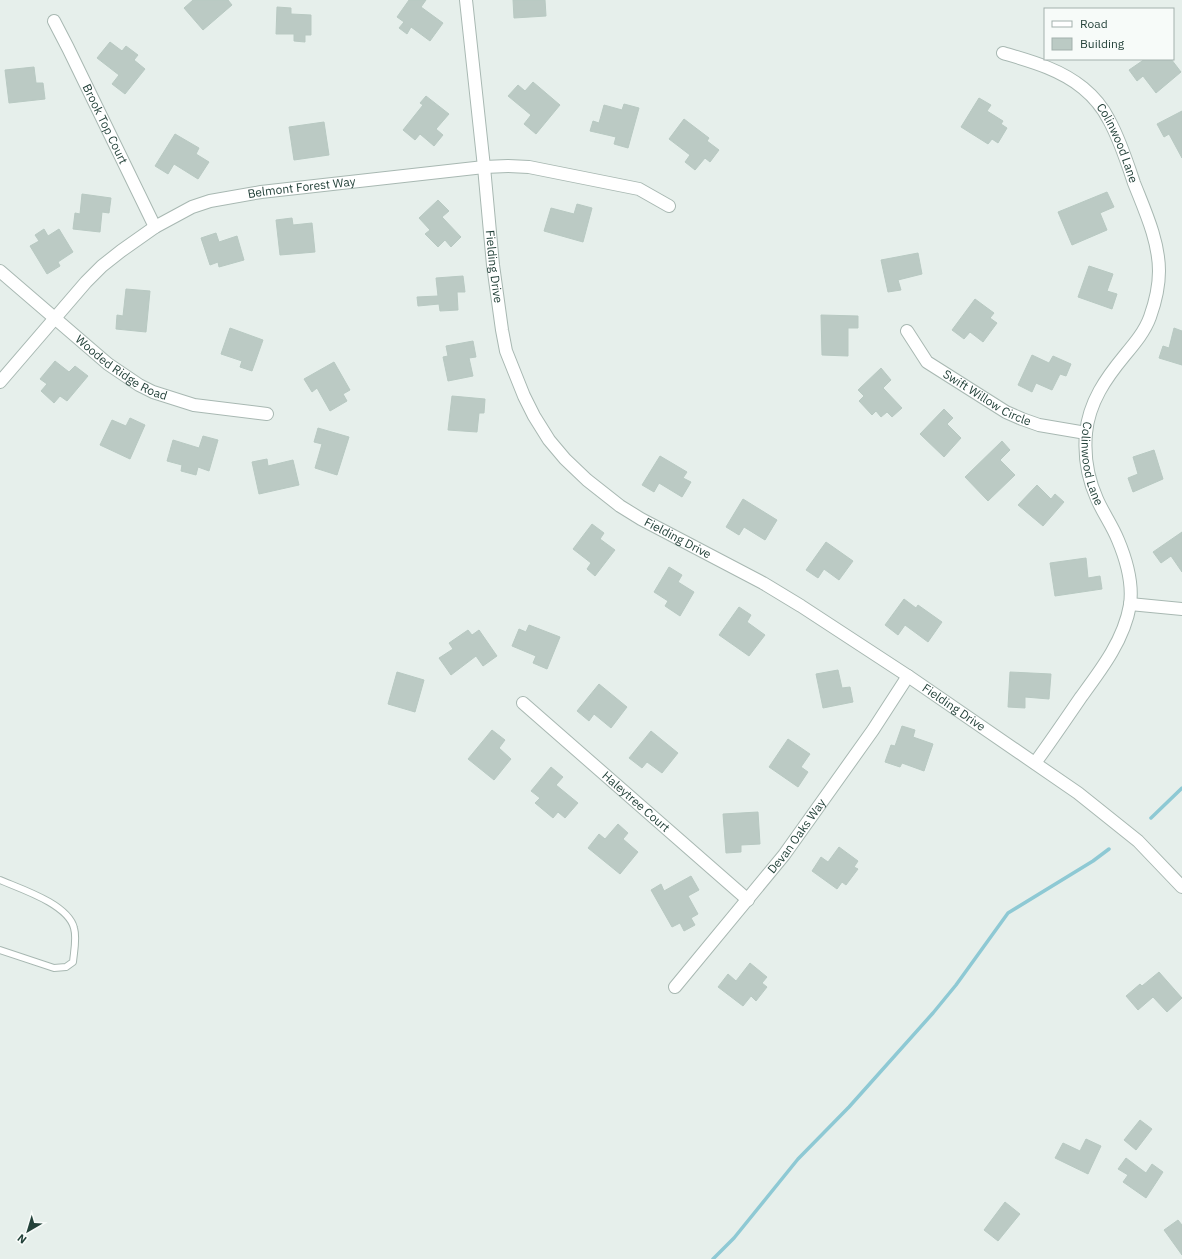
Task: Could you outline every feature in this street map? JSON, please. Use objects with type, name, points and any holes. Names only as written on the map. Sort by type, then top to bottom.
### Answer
[{"type":"street","name":"Fielding Drive","points":[[466,0],[493,266],[506,351],[524,396],[534,416],[565,459],[587,480],[620,506],[641,519],[763,583],[802,606],[1035,763],[1078,793],[1138,841],[1182,887]]},
{"type":"street","name":"Brook Top Court","points":[[54,21],[155,226]]},
{"type":"street","name":"Colinwood Lane","points":[[1003,52],[1038,64],[1070,79],[1081,87],[1101,107],[1116,134],[1151,230],[1156,248],[1159,271],[1149,318],[1138,338],[1112,370],[1098,392],[1088,417],[1086,433],[1088,471],[1097,499],[1122,548],[1129,580],[1130,604],[1123,628],[1111,654],[1035,763]]},
{"type":"street","name":"Belmont Forest Way","points":[[0,382],[86,282],[102,266],[155,226],[192,207],[210,201],[261,192],[484,167],[508,166],[529,167],[639,189],[669,206]]},
{"type":"street","name":"Wooded Ridge Road","points":[[0,271],[124,376],[154,392],[194,405],[267,414]]},
{"type":"street","name":"Swift Willow Circle","points":[[907,331],[927,362],[1006,412],[1039,425],[1086,433]]},
{"type":"street","points":[[1130,604],[1182,610]]},
{"type":"street","name":"Devan Oaks Way","points":[[675,987],[784,855],[833,788],[908,676]]},
{"type":"street","name":"Haleytree Court","points":[[523,703],[748,900]]},
{"type":"lane","points":[[0,880],[54,904],[64,911],[70,918],[76,935],[73,962],[66,967],[54,968],[0,950]]},
{"type":"building","points":[[193,0],[228,0],[232,5],[203,30],[184,8]]},
{"type":"building","points":[[409,0],[426,0],[421,7],[443,23],[430,41],[411,27],[407,34],[399,28],[404,22],[397,17]]},
{"type":"building","points":[[513,0],[545,0],[546,16],[514,18]]},
{"type":"building","points":[[277,7],[291,8],[291,14],[311,15],[311,35],[305,35],[305,42],[294,41],[294,34],[276,34]]},
{"type":"building","points":[[110,42],[122,51],[126,46],[138,55],[134,60],[145,69],[125,94],[112,84],[119,75],[97,58]]},
{"type":"building","points":[[1144,60],[1172,60],[1181,72],[1156,93],[1143,76],[1137,81],[1129,70]]},
{"type":"building","points":[[34,67],[36,83],[43,83],[45,99],[9,103],[5,70]]},
{"type":"building","points":[[533,82],[560,105],[536,134],[524,124],[531,115],[508,96],[518,85],[525,91]]},
{"type":"building","points":[[426,96],[449,114],[436,129],[443,135],[434,146],[420,134],[415,140],[403,130],[423,105],[420,103]]},
{"type":"building","points":[[979,98],[991,105],[987,111],[1003,121],[1001,124],[1007,128],[998,143],[992,139],[988,144],[961,127]]},
{"type":"building","points":[[624,104],[639,108],[628,148],[614,144],[616,137],[590,131],[593,121],[599,123],[604,105],[622,110]]},
{"type":"building","points":[[1182,111],[1182,158],[1169,134],[1164,137],[1157,124]]},
{"type":"building","points":[[684,119],[709,138],[707,141],[719,150],[710,162],[705,158],[695,170],[685,162],[690,155],[669,139]]},
{"type":"building","points":[[324,122],[329,155],[294,160],[289,127]]},
{"type":"building","points":[[175,134],[199,148],[196,154],[209,162],[198,179],[174,164],[168,174],[155,166]]},
{"type":"building","points":[[1107,192],[1114,207],[1100,213],[1107,230],[1072,245],[1058,212]]},
{"type":"building","points":[[82,194],[111,198],[109,213],[102,212],[100,232],[73,229],[75,213],[80,214]]},
{"type":"building","points":[[438,200],[449,211],[442,217],[461,237],[451,247],[445,240],[438,247],[425,234],[430,230],[419,218]]},
{"type":"building","points":[[577,204],[592,208],[583,242],[544,231],[551,208],[574,214]]},
{"type":"building","points":[[292,218],[293,225],[312,223],[315,252],[280,255],[276,220]]},
{"type":"building","points":[[44,229],[48,236],[59,229],[73,252],[58,262],[60,266],[47,274],[30,246],[39,241],[35,235]]},
{"type":"building","points":[[216,233],[219,242],[237,236],[244,260],[219,267],[218,262],[210,265],[201,238]]},
{"type":"building","points":[[918,253],[922,274],[898,280],[901,290],[888,292],[881,260]]},
{"type":"building","points":[[1089,266],[1113,274],[1107,291],[1117,294],[1112,309],[1078,297]]},
{"type":"building","points":[[463,276],[465,292],[457,292],[458,310],[440,311],[439,304],[418,306],[417,297],[438,296],[436,278]]},
{"type":"building","points":[[126,289],[150,291],[146,332],[116,329],[117,315],[123,316]]},
{"type":"building","points":[[975,299],[994,313],[990,318],[997,323],[983,342],[970,332],[964,339],[952,330]]},
{"type":"building","points":[[821,315],[858,316],[858,328],[848,328],[848,356],[822,355]]},
{"type":"building","points":[[230,328],[263,340],[252,371],[240,367],[242,361],[221,354]]},
{"type":"building","points":[[1174,328],[1182,331],[1182,365],[1159,358],[1163,346],[1169,348]]},
{"type":"building","points":[[473,341],[476,357],[469,358],[473,376],[448,381],[443,357],[448,356],[446,346]]},
{"type":"building","points":[[1032,355],[1049,363],[1053,356],[1071,364],[1066,376],[1060,374],[1052,390],[1036,383],[1032,392],[1018,385]]},
{"type":"building","points":[[55,361],[69,372],[75,366],[88,376],[67,401],[60,396],[54,403],[41,391],[47,384],[40,379]]},
{"type":"building","points":[[334,362],[350,390],[343,394],[347,401],[330,411],[317,388],[312,392],[304,379]]},
{"type":"building","points":[[881,368],[891,380],[883,388],[902,408],[892,417],[887,412],[881,417],[876,411],[872,415],[859,401],[864,396],[858,390]]},
{"type":"building","points":[[452,396],[485,399],[484,413],[479,413],[477,432],[448,430]]},
{"type":"building","points":[[944,409],[953,418],[947,424],[961,438],[944,457],[920,434]]},
{"type":"building","points":[[130,418],[145,425],[130,459],[100,445],[112,420],[126,426]]},
{"type":"building","points":[[318,428],[349,437],[337,475],[315,468],[322,444],[314,442]]},
{"type":"building","points":[[203,436],[218,440],[209,471],[198,467],[196,475],[181,471],[182,465],[167,461],[173,440],[199,448]]},
{"type":"building","points":[[1002,441],[1010,450],[1000,460],[1015,475],[988,501],[965,477]]},
{"type":"building","points":[[1154,450],[1163,479],[1133,492],[1128,478],[1138,474],[1133,457]]},
{"type":"building","points":[[660,456],[687,472],[683,478],[691,482],[682,497],[659,483],[654,492],[642,485]]},
{"type":"building","points":[[267,459],[268,466],[293,460],[299,485],[259,494],[252,462]]},
{"type":"building","points":[[1037,485],[1051,499],[1055,494],[1064,502],[1043,526],[1018,505]]},
{"type":"building","points":[[743,499],[777,520],[765,540],[744,527],[739,535],[726,527]]},
{"type":"building","points":[[592,524],[604,533],[600,539],[615,550],[595,576],[587,569],[591,563],[573,549]]},
{"type":"building","points":[[1182,532],[1182,572],[1171,556],[1161,563],[1153,552]]},
{"type":"building","points":[[826,542],[853,561],[839,580],[824,569],[818,578],[806,570]]},
{"type":"building","points":[[1086,558],[1088,578],[1100,576],[1102,589],[1055,596],[1050,563]]},
{"type":"building","points":[[669,567],[682,575],[678,582],[694,592],[680,616],[665,606],[668,601],[654,592]]},
{"type":"building","points":[[904,599],[916,608],[918,605],[942,622],[928,642],[905,625],[898,635],[885,625]]},
{"type":"building","points":[[739,607],[751,615],[747,622],[765,635],[749,656],[719,635]]},
{"type":"building","points":[[529,625],[560,637],[547,669],[533,663],[536,656],[512,646],[519,629],[526,632]]},
{"type":"building","points":[[468,630],[472,635],[479,630],[497,656],[483,666],[476,656],[451,675],[439,658],[453,649],[449,643]]},
{"type":"building","points":[[838,670],[842,688],[850,687],[853,702],[823,708],[816,674]]},
{"type":"building","points":[[397,672],[424,680],[415,712],[388,704]]},
{"type":"building","points":[[1010,672],[1051,674],[1049,699],[1025,697],[1025,708],[1008,707]]},
{"type":"building","points":[[599,684],[627,707],[611,728],[594,714],[589,721],[577,711]]},
{"type":"building","points":[[902,726],[915,730],[913,737],[933,744],[924,771],[902,763],[900,767],[885,762],[891,745],[895,746]]},
{"type":"building","points":[[492,730],[505,740],[499,748],[511,759],[494,780],[468,759]]},
{"type":"building","points":[[651,731],[678,753],[662,773],[647,762],[642,768],[629,758]]},
{"type":"building","points":[[788,739],[810,754],[801,767],[808,772],[798,787],[769,767]]},
{"type":"building","points":[[551,767],[563,777],[556,785],[578,803],[565,818],[558,812],[553,818],[535,803],[540,798],[531,791]]},
{"type":"building","points":[[758,812],[760,844],[741,845],[741,852],[726,853],[723,814]]},
{"type":"building","points":[[618,824],[628,833],[623,839],[638,852],[620,874],[588,848],[599,834],[605,839]]},
{"type":"building","points":[[839,847],[858,861],[854,867],[858,869],[846,885],[842,882],[837,889],[812,871],[821,857],[828,862]]},
{"type":"building","points":[[691,876],[699,890],[688,896],[698,914],[691,918],[695,925],[684,931],[680,923],[672,927],[651,890],[661,884],[664,891]]},
{"type":"building","points":[[750,963],[767,977],[762,983],[767,987],[756,1001],[751,996],[743,1006],[718,987],[728,974],[736,981]]},
{"type":"building","points":[[1159,972],[1182,998],[1167,1012],[1153,997],[1138,1010],[1126,996],[1140,984],[1142,986]]},
{"type":"building","points":[[1140,1120],[1152,1129],[1136,1150],[1124,1140]]},
{"type":"building","points":[[1086,1139],[1101,1146],[1088,1174],[1055,1158],[1063,1143],[1080,1151]]},
{"type":"building","points":[[1126,1158],[1146,1173],[1152,1164],[1163,1172],[1146,1198],[1123,1182],[1128,1175],[1118,1169]]},
{"type":"building","points":[[1005,1202],[1020,1214],[998,1241],[984,1230]]},
{"type":"building","points":[[1178,1220],[1182,1225],[1182,1255],[1164,1230]]},
{"type":"waterway","points":[[1151,818],[1182,788]]},
{"type":"waterway","points":[[713,1259],[734,1238],[798,1159],[849,1107],[933,1013],[956,985],[1008,913],[1093,861],[1109,849]]}]
